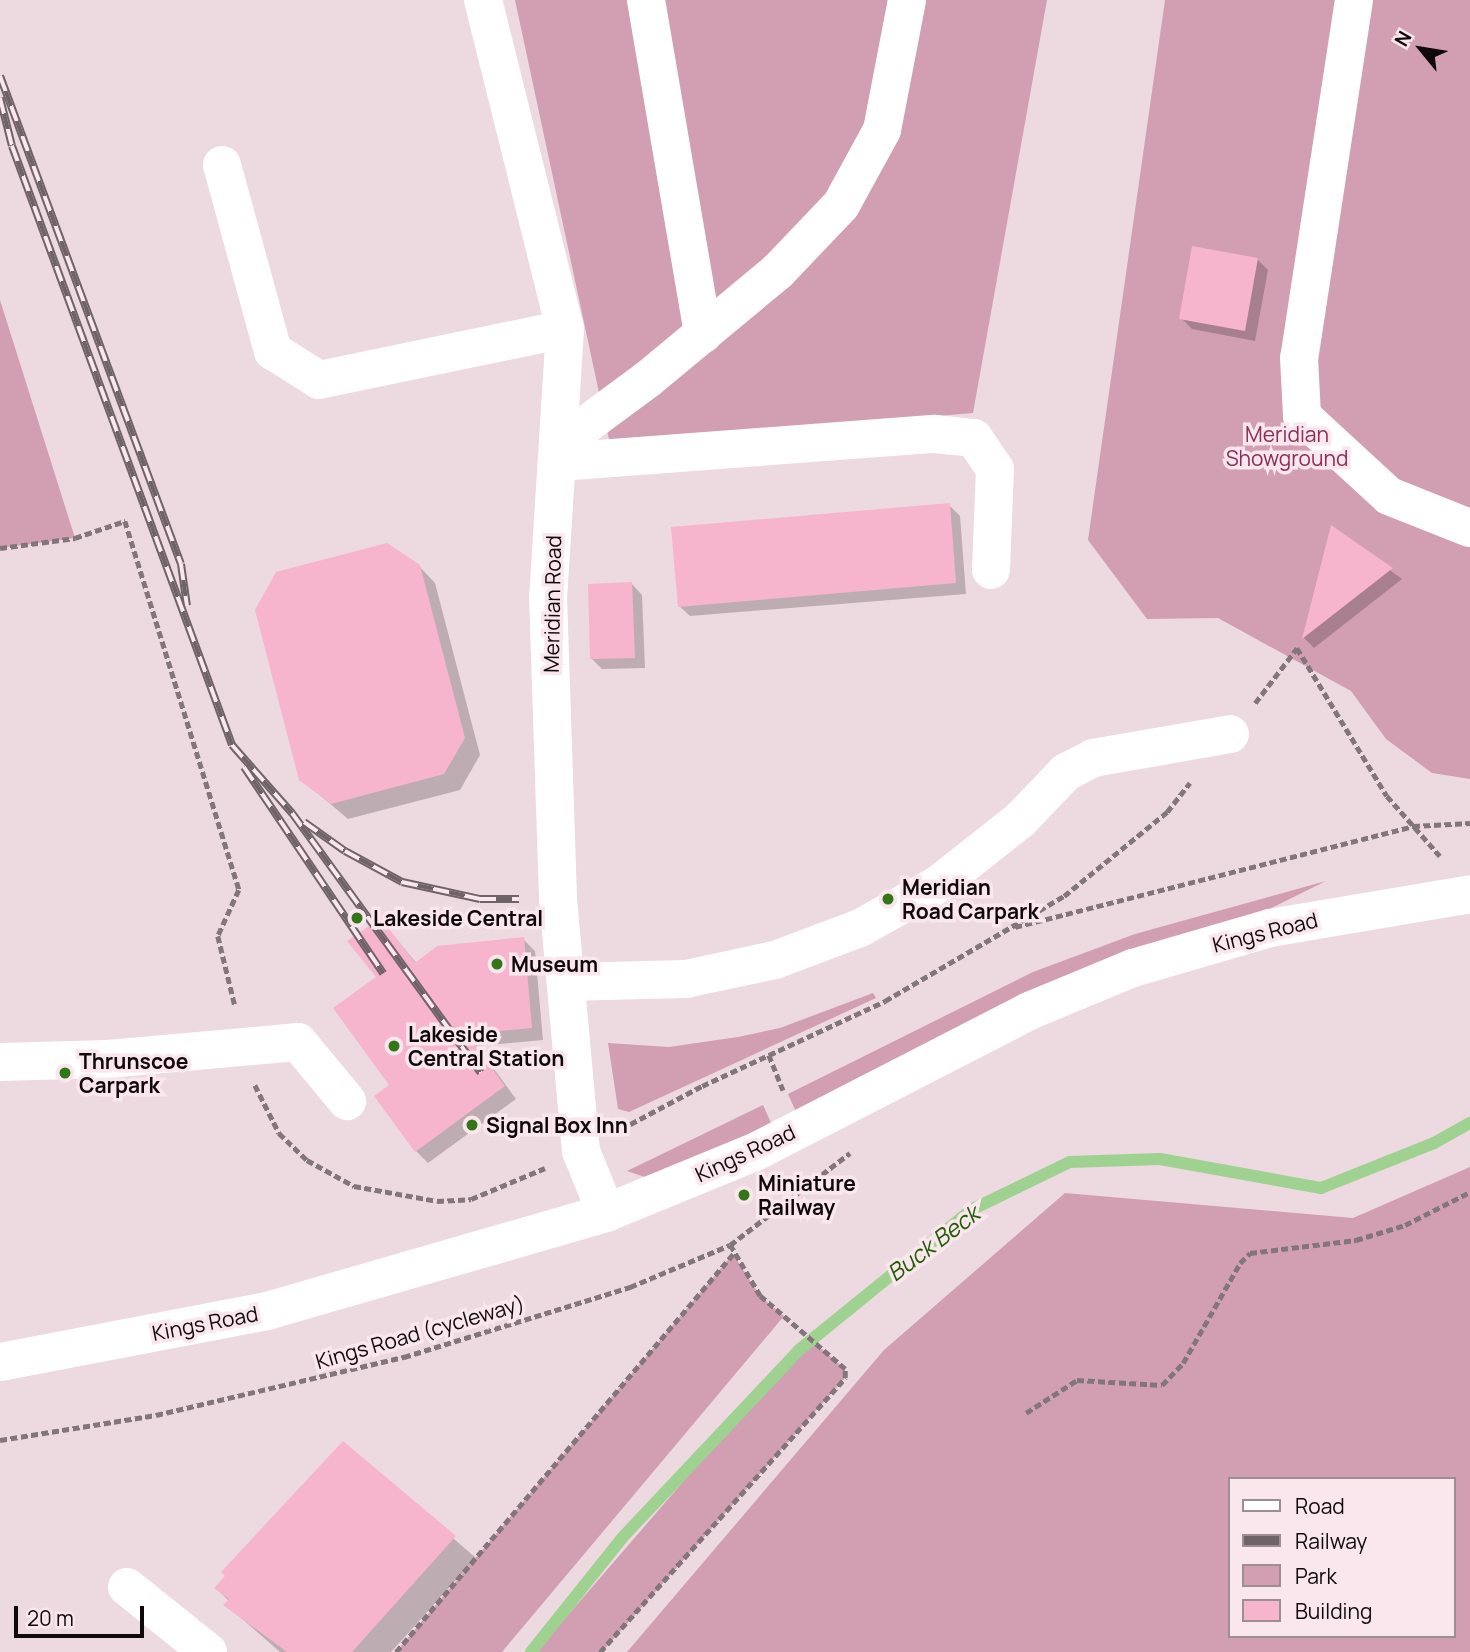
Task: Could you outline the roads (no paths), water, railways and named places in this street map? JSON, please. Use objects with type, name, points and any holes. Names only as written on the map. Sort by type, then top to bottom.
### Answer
[{"type":"street","name":"Meridian Road","points":[[483,0],[565,328],[560,453],[548,596],[558,899],[581,1151],[606,1213]]},
{"type":"street","points":[[646,0],[703,334]]},
{"type":"street","points":[[560,453],[778,271],[841,205],[882,130],[907,0]]},
{"type":"street","points":[[1354,0],[1299,358],[1302,416],[1390,496],[1470,528]]},
{"type":"street","points":[[222,164],[272,351],[319,380],[565,328]]},
{"type":"street","points":[[560,453],[935,434],[974,438],[995,469],[991,570]]},
{"type":"street","points":[[566,982],[686,979],[775,960],[848,933],[939,884],[1020,820],[1066,772],[1093,758],[1230,734]]},
{"type":"street","name":"Kings Road","points":[[0,1362],[267,1311],[606,1213],[755,1152],[1029,1011],[1133,968],[1270,928],[1470,894]]},
{"type":"street","points":[[0,1062],[108,1059],[298,1042],[347,1101]]},
{"type":"street","points":[[127,1587],[208,1652]]},
{"type":"waterway","name":"Buck Beck","points":[[531,1652],[622,1538],[799,1350],[971,1210],[1070,1162],[1160,1159],[1321,1188],[1434,1143],[1470,1123]]},
{"type":"railway","points":[[0,76],[181,564],[187,606]]},
{"type":"railway","points":[[0,98],[12,146],[232,745],[292,813],[481,1073]]},
{"type":"railway","points":[[244,767],[383,973]]},
{"type":"railway","points":[[304,822],[345,851],[402,882],[480,899],[519,899]]},
{"type":"place","name":"Meridian Road Carpark","points":[[888,899]]},
{"type":"place","name":"Lakeside Central","points":[[357,918]]},
{"type":"place","name":"Museum","points":[[497,964]]},
{"type":"place","name":"Lakeside Central Station","points":[[394,1046]]},
{"type":"place","name":"Thrunscoe Carpark","points":[[65,1073]]},
{"type":"place","name":"Signal Box Inn","points":[[472,1125]]},
{"type":"place","name":"Miniature Railway","points":[[744,1195]]},
{"type":"park label","name":"Meridian Showground","points":[[1287,446]]}]
